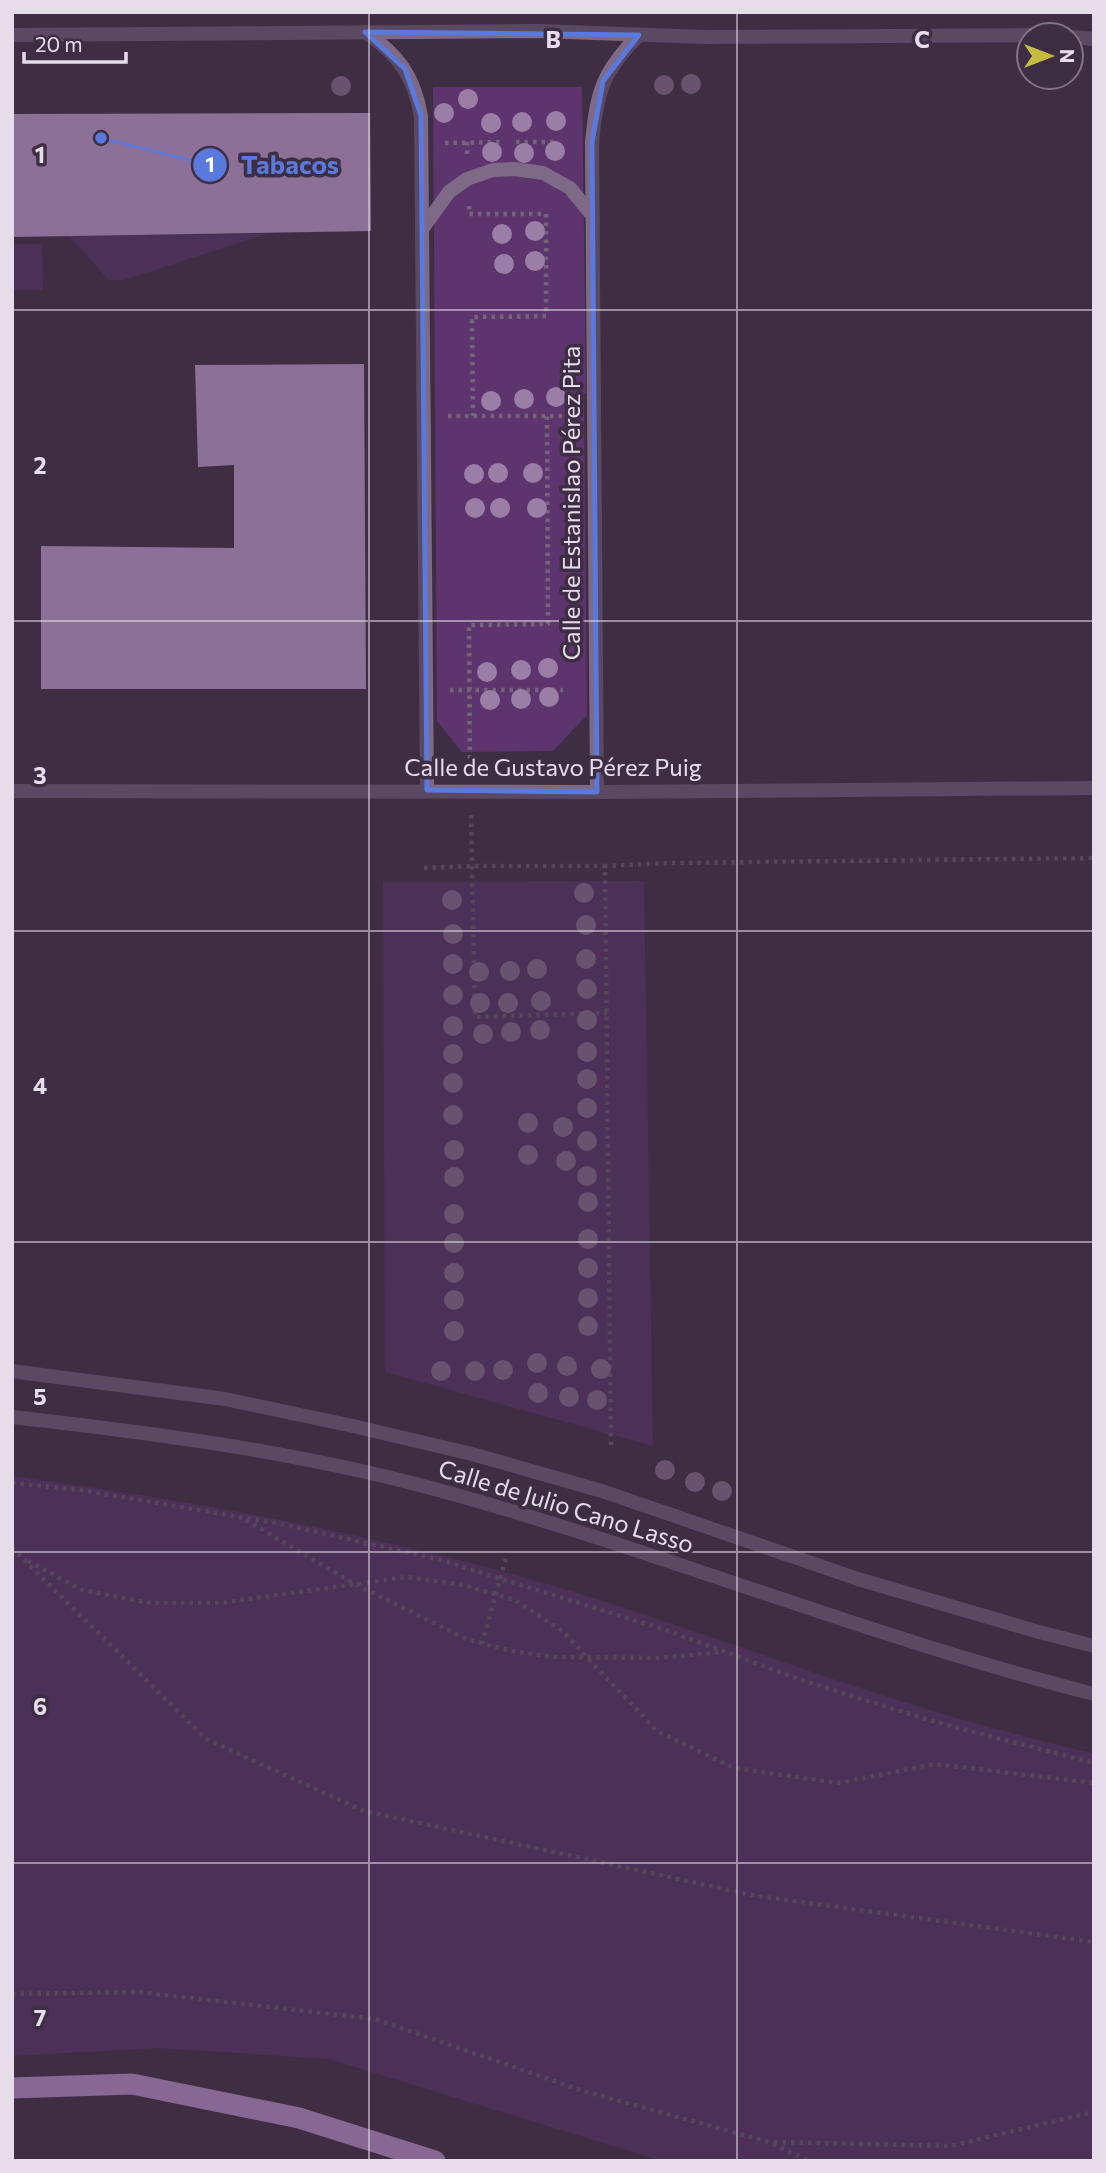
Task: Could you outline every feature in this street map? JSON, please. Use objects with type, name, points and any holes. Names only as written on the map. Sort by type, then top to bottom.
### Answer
[{"type":"highway","points":[[12,2088],[132,2084],[299,2118],[435,2161]]},
{"type":"street","points":[[12,35],[539,31],[691,37],[1015,35]]},
{"type":"street","points":[[365,32],[380,42],[405,69],[418,97],[422,143],[427,790]]},
{"type":"street","name":"Calle de Estanislao Pérez Pita","points":[[597,792],[592,142],[596,105],[603,81],[614,61],[639,35]]},
{"type":"street","points":[[423,228],[449,192],[467,178],[493,170],[514,169],[543,173],[570,188],[592,215]]},
{"type":"street","name":"Calle de Gustavo Pérez Puig","points":[[12,791],[597,792],[1094,788]]},
{"type":"street","name":"Calle de Julio Cano Lasso","points":[[12,1371],[225,1399],[472,1454],[603,1491],[858,1579],[1094,1646]]},
{"type":"street","name":"Calle de Julio Cano Lasso","points":[[12,1417],[218,1444],[348,1467],[458,1495],[590,1534],[842,1620],[1024,1676],[1094,1694]]},
{"type":"path","points":[[469,214],[546,214],[546,316],[472,317],[473,416]]},
{"type":"path","points":[[447,416],[564,416]]},
{"type":"path","points":[[547,416],[548,624],[469,625],[475,1017],[607,1013]]},
{"type":"path","points":[[442,691],[563,690]]},
{"type":"path","points":[[424,868],[1094,858]]},
{"type":"path","points":[[605,866],[611,1445]]},
{"type":"path","points":[[12,1483],[79,1490],[281,1524],[437,1559],[666,1630],[804,1681],[939,1723],[1094,1763]]},
{"type":"path","points":[[242,1518],[353,1583],[466,1639],[482,1644],[552,1657],[659,1658],[725,1651]]},
{"type":"path","points":[[12,1548],[28,1561],[82,1590],[150,1603],[219,1603],[407,1577],[463,1585],[496,1594],[515,1600],[561,1630],[657,1731],[734,1768],[838,1783],[936,1763],[1094,1783]]},
{"type":"path","points":[[12,1548],[206,1739],[364,1811],[757,1896],[1094,1942]]},
{"type":"path","points":[[482,1644],[506,1558]]},
{"type":"path","points":[[12,1994],[138,1992],[375,2019],[583,2091],[769,2142],[809,2161]]},
{"type":"path","points":[[769,2142],[950,2146],[1094,2112]]},
{"type":"highlighted area","points":[[365,32],[639,35],[603,81],[592,142],[597,792],[427,790],[421,116],[405,69]]},
{"type":"shaded area","points":[[433,87],[582,87],[587,715],[553,751],[462,752],[437,721]]},
{"type":"shaded area","points":[[266,234],[124,280],[109,280],[69,236]]},
{"type":"shaded area","points":[[12,244],[42,244],[43,290],[12,290]]},
{"type":"shaded area","points":[[644,881],[653,1446],[385,1372],[383,882]]},
{"type":"shaded area","points":[[12,1476],[235,1511],[455,1559],[600,1600],[960,1719],[1094,1753],[1094,2161],[662,2161],[329,2059],[158,2048],[12,2056]]},
{"type":"building","points":[[370,113],[371,231],[12,237],[12,114]]},
{"type":"building","points":[[364,364],[366,689],[41,689],[41,546],[234,548],[234,465],[198,467],[195,365]]},
{"type":"place","name":"Tabacos","points":[[101,138]]}]
